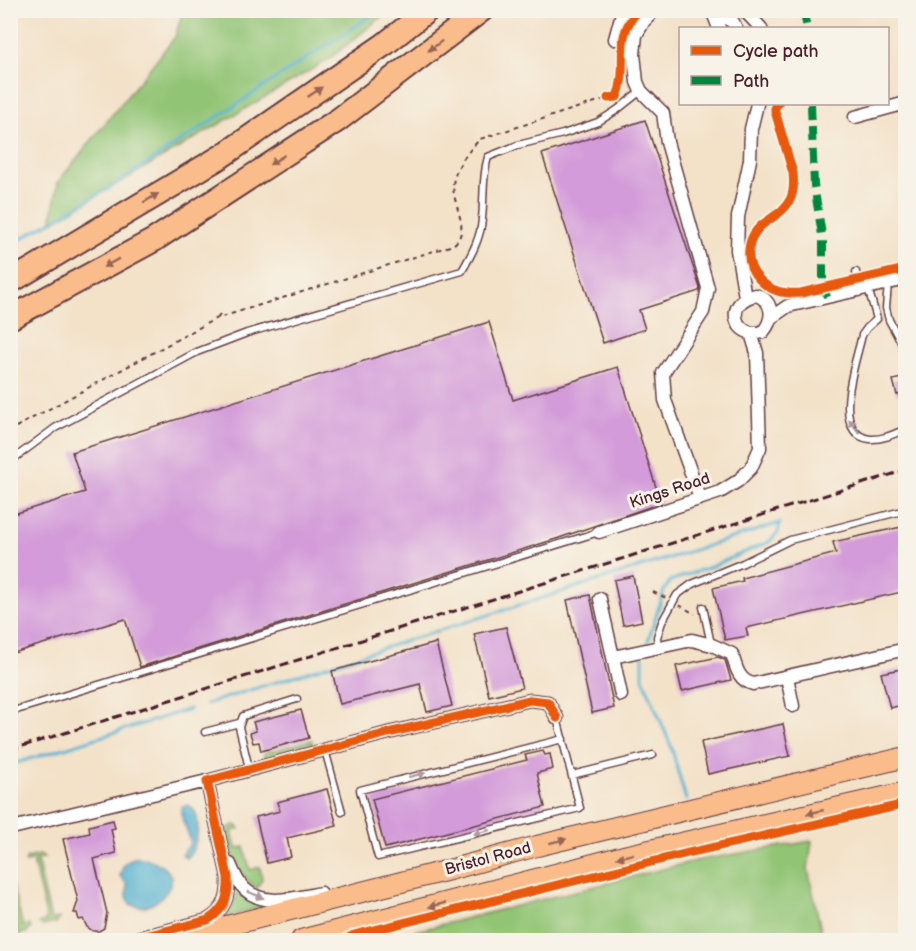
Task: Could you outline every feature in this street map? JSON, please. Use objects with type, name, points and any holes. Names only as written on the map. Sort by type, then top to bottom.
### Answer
[{"type":"highway","points":[[10,282],[222,156],[385,44],[428,10]]},
{"type":"highway","points":[[10,318],[154,240],[338,120],[482,10]]},
{"type":"main road","name":"Bristol Road","points":[[171,940],[537,846],[906,757]]},
{"type":"main road","name":"Bristol Road","points":[[302,940],[617,858],[906,792]]},
{"type":"street","points":[[615,39],[621,17],[627,10]]},
{"type":"street","points":[[655,10],[644,21],[636,35],[634,54],[638,82],[641,91],[663,113],[670,153],[708,288],[704,312],[663,373],[665,400],[700,498]]},
{"type":"street","points":[[744,10],[760,27]]},
{"type":"street","points":[[712,12],[719,27]]},
{"type":"street","points":[[712,12],[733,22],[736,27]]},
{"type":"street","points":[[855,117],[906,104]]},
{"type":"street","points":[[751,296],[742,274],[737,250],[738,217],[750,160],[751,129],[758,105]]},
{"type":"street","points":[[771,310],[764,297],[751,296],[739,302],[735,311],[742,330],[757,333],[771,310],[906,279]]},
{"type":"street","name":"Kings Road","points":[[599,532],[720,492],[738,481],[751,468],[760,448],[757,333]]},
{"type":"street","points":[[600,599],[621,695]]},
{"type":"street","points":[[613,657],[692,640],[712,645],[732,654],[738,672],[744,681],[753,684],[906,650]]},
{"type":"street","points":[[787,677],[793,706]]},
{"type":"street","points":[[13,828],[207,781],[249,768],[469,713],[530,700],[548,702],[557,718]]},
{"type":"street","name":"Bristol Road","points":[[806,781],[827,769],[906,749]]},
{"type":"street","points":[[130,940],[208,920],[218,914],[225,905],[229,889],[224,849],[207,781]]},
{"type":"street","points":[[224,849],[238,880],[247,891],[264,899],[280,900],[323,893],[370,881],[466,866]]},
{"type":"street","points":[[326,940],[347,929]]},
{"type":"lane","points":[[10,458],[55,428],[197,352],[247,333],[462,271],[477,243],[481,226],[483,173],[488,157],[518,145],[563,134],[598,122],[641,91]]},
{"type":"lane","points":[[856,272],[877,319],[862,335],[847,402],[847,417],[851,426],[868,439],[885,437],[906,429]]},
{"type":"lane","points":[[888,283],[887,314],[906,358]]},
{"type":"lane","points":[[658,647],[657,637],[662,622],[677,595],[692,584],[790,540],[906,510]]},
{"type":"lane","points":[[10,712],[599,532]]},
{"type":"lane","points":[[703,607],[712,645]]},
{"type":"lane","points":[[205,732],[239,723],[246,714],[297,699]]},
{"type":"lane","points":[[557,718],[580,808],[378,857],[360,790],[562,739]]},
{"type":"lane","points":[[239,723],[249,768]]},
{"type":"lane","points":[[325,749],[342,812]]},
{"type":"lane","points":[[572,775],[653,755]]},
{"type":"path","points":[[16,427],[218,318],[453,245],[458,241],[462,230],[454,200],[454,179],[468,151],[480,139],[613,97]]},
{"type":"path","points":[[452,212],[457,211]]},
{"type":"path","points":[[218,318],[222,310]]},
{"type":"path","points":[[653,592],[700,616]]},
{"type":"green space","points":[[183,11],[389,11],[328,60],[51,223],[58,182],[175,37]]},
{"type":"green space","points":[[312,740],[313,747],[264,759],[264,753]]},
{"type":"green space","points":[[234,825],[239,829],[232,831],[236,849],[244,847],[250,870],[260,867],[262,879],[257,889],[244,877],[235,857],[231,856],[226,833],[227,829]]},
{"type":"green space","points":[[812,841],[808,869],[823,940],[380,940],[695,861]]},
{"type":"green space","points":[[40,855],[44,858],[37,860],[51,919],[59,918],[56,923],[43,926],[39,923],[47,920],[33,861],[25,862],[27,858]]},
{"type":"green space","points":[[10,878],[23,926],[30,925],[31,928],[17,935],[12,935],[11,930],[18,927]]},
{"type":"green space","points":[[240,893],[263,907],[227,917]]},
{"type":"water","points":[[188,805],[196,815],[198,831],[194,847],[187,858],[182,854],[190,842],[181,812],[182,807]]},
{"type":"water","points":[[136,857],[157,863],[170,873],[172,878],[167,891],[150,905],[136,906],[129,903],[127,884],[120,876],[124,864]]},
{"type":"building","points":[[645,120],[700,288],[699,291],[639,310],[645,329],[603,343],[542,154]]},
{"type":"building","points":[[489,322],[513,400],[618,367],[661,503],[556,539],[140,667],[125,619],[10,654],[10,515],[85,492],[72,452]]},
{"type":"building","points":[[906,377],[906,393],[897,395],[893,380]]},
{"type":"building","points":[[906,526],[906,591],[746,628],[748,636],[725,640],[713,588],[836,553],[833,542]]},
{"type":"building","points":[[633,576],[642,621],[623,625],[614,580]]},
{"type":"building","points":[[590,595],[614,708],[592,713],[567,600]]},
{"type":"building","points":[[506,627],[522,688],[489,696],[474,634]]},
{"type":"building","points":[[436,643],[452,706],[427,712],[420,684],[340,704],[332,671]]},
{"type":"building","points":[[718,657],[725,660],[731,680],[682,691],[676,666]]},
{"type":"building","points":[[906,668],[906,704],[890,708],[881,673]]},
{"type":"building","points":[[301,710],[309,738],[261,751],[259,742],[253,743],[250,733],[256,731],[253,722]]},
{"type":"building","points":[[783,724],[790,756],[708,774],[701,742]]},
{"type":"building","points":[[543,751],[545,755],[550,754],[553,769],[537,773],[545,807],[385,848],[372,799],[527,760],[525,755]]},
{"type":"building","points":[[327,789],[337,826],[287,838],[291,857],[267,863],[256,817],[280,811],[277,802]]},
{"type":"building","points":[[113,820],[115,828],[111,829],[116,853],[94,859],[107,913],[104,928],[93,931],[87,927],[83,919],[79,920],[77,913],[74,913],[78,901],[63,839],[90,833],[89,826]]},
{"type":"waterway","points":[[10,245],[113,186],[380,10]]},
{"type":"waterway","points":[[206,704],[780,523],[778,532],[769,542],[670,581],[664,591],[648,641]]},
{"type":"waterway","points":[[643,657],[643,678],[671,746],[686,800]]},
{"type":"waterway","points":[[10,765],[190,709]]},
{"type":"railway","points":[[10,750],[906,470]]},
{"type":"marked path","points":[[803,10],[807,27]]},
{"type":"marked path","points":[[811,105],[814,185],[823,241],[823,283],[827,297]]},
{"type":"cycle path","points":[[608,98],[617,97],[621,86],[623,41],[631,20],[639,10]]},
{"type":"cycle path","points":[[776,105],[775,111],[794,183],[790,200],[784,208],[762,225],[753,237],[749,259],[754,273],[773,289],[801,293],[906,269]]},
{"type":"cycle path","points":[[130,940],[208,920],[225,902],[228,877],[207,781],[388,733],[530,700],[548,702],[557,718]]},
{"type":"cycle path","points":[[344,940],[354,935],[688,853],[906,804]]}]
